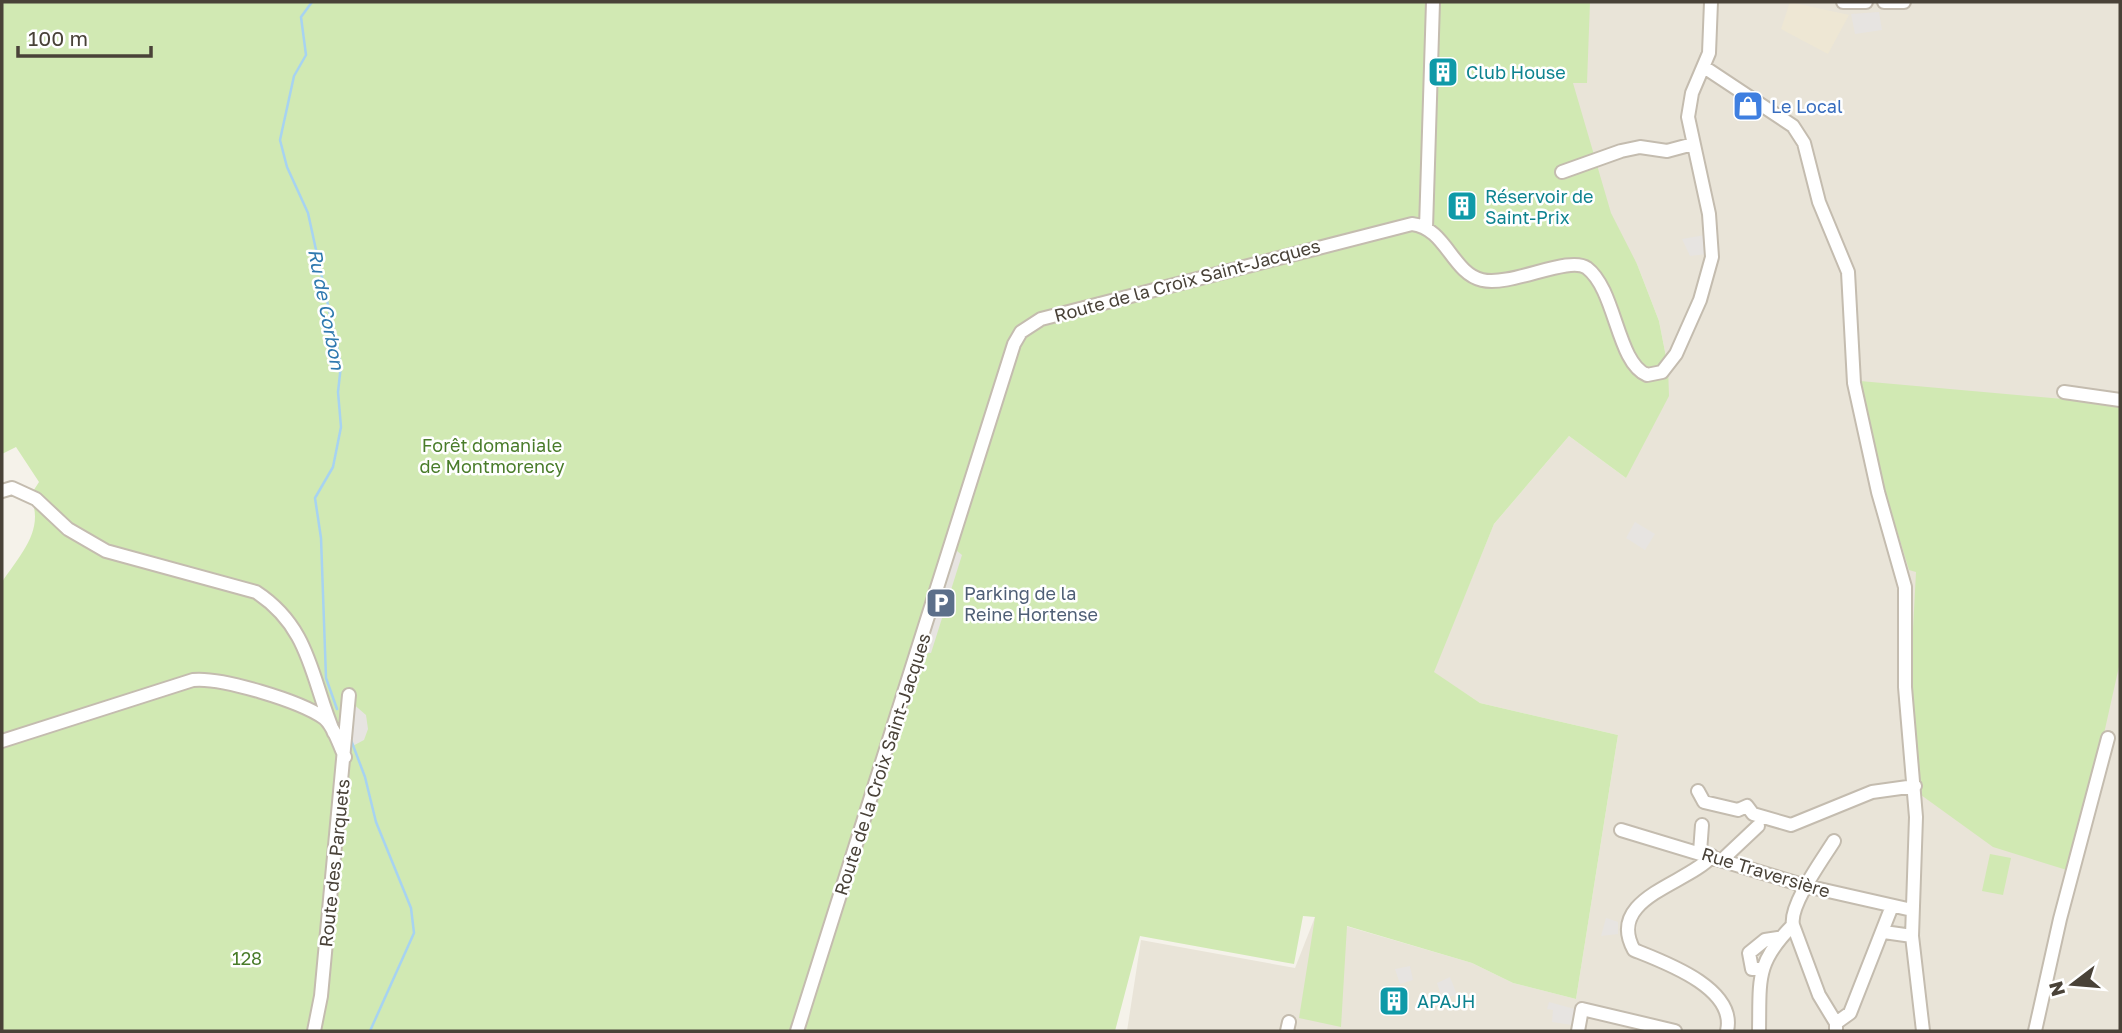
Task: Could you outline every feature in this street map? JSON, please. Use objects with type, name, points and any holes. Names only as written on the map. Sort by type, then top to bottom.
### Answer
[{"type":"street","points":[[1433,2],[1426,228],[1474,277],[1499,282],[1566,265],[1584,266],[1590,270],[1609,302],[1634,365],[1647,375],[1662,372],[1676,354],[1700,300],[1712,257],[1709,214],[1693,144],[1689,107],[1709,53],[1712,2]]},
{"type":"street","points":[[1843,2],[1866,2]]},
{"type":"street","points":[[1884,2],[1904,2]]},
{"type":"street","points":[[1704,67],[1732,88],[1773,111],[1798,134],[1804,143],[1819,202],[1848,272],[1854,383],[1878,492],[1905,587],[1905,687],[1916,817],[1912,936],[1923,1031]]},
{"type":"street","points":[[1562,172],[1621,150],[1640,147],[1667,150],[1693,144]]},
{"type":"street","name":"Route de la Croix Saint-Jacques","points":[[797,1031],[1014,344],[1021,332],[1041,318],[1251,263],[1403,224],[1426,228]]},
{"type":"street","points":[[2064,392],[2120,400]]},
{"type":"street","points":[[2,491],[12,488],[36,499],[68,529],[106,551],[256,592],[268,600],[299,633],[345,757]]},
{"type":"street","points":[[2,741],[203,679],[233,684],[297,706],[325,719],[334,733]]},
{"type":"street","name":"Route des Parquets","points":[[314,1031],[321,996],[349,695]]},
{"type":"street","points":[[2035,1031],[2060,919],[2108,738]]},
{"type":"street","points":[[1698,792],[1704,802],[1738,810],[1747,806],[1753,814],[1791,825],[1872,792],[1915,786]]},
{"type":"street","points":[[1702,825],[1712,855]]},
{"type":"street","points":[[1727,1031],[1725,1012],[1705,984],[1685,971],[1634,950],[1628,935],[1630,923],[1643,899],[1694,871],[1712,855],[1758,826]]},
{"type":"street","name":"Rue Traversière","points":[[1621,830],[1712,855],[1807,886],[1912,911]]},
{"type":"street","points":[[1834,841],[1791,918],[1819,995],[1836,1027],[1850,1013],[1892,906]]},
{"type":"street","points":[[1759,1031],[1761,969],[1778,938],[1793,925]]},
{"type":"street","points":[[1884,932],[1912,936]]},
{"type":"street","points":[[1578,1031],[1582,1009],[1675,1031]]},
{"type":"shaded area","points":[[1543,2],[2120,2],[2120,1031],[1127,1031],[1141,940],[1295,968],[1315,917],[1472,963],[1513,983],[1576,999],[1618,735],[1480,703],[1433,672],[1494,524],[1569,436],[1626,478],[1668,367],[1659,321],[1637,264],[1575,170]]},
{"type":"shaded area","points":[[1790,2],[1849,15],[1828,54],[1781,29]]},
{"type":"shaded area","points":[[1879,12],[1882,30],[1855,34],[1851,14]]},
{"type":"shaded area","points":[[1705,235],[1707,254],[1690,256],[1682,239]]},
{"type":"shaded area","points":[[1635,522],[1655,534],[1645,550],[1626,538]]},
{"type":"shaded area","name":"Parking de la Reine Hortense","points":[[952,547],[962,555],[931,653],[920,652]]},
{"type":"shaded area","points":[[351,702],[366,715],[368,729],[364,740],[347,749]]},
{"type":"shaded area","points":[[1606,918],[1618,922],[1618,934],[1601,936]]},
{"type":"shaded area","points":[[1410,966],[1413,980],[1400,984],[1395,969]]},
{"type":"shaded area","points":[[1450,977],[1457,995],[1442,998],[1437,983]]},
{"type":"shaded area","points":[[1549,1002],[1582,1011],[1579,1026],[1552,1022],[1553,1010],[1547,1009]]},
{"type":"green space","name":"Forêt domaniale de Montmorency","points":[[2,2],[1590,2],[1587,83],[1573,83],[1611,213],[1637,264],[1659,321],[1668,367],[1669,396],[1626,478],[1569,436],[1494,524],[1434,672],[1480,703],[1618,735],[1576,999],[1513,983],[1472,963],[1347,926],[1341,1027],[1299,1018],[1315,917],[1303,916],[1294,964],[1140,936],[1115,1031],[2,1031],[2,582],[23,552],[33,531],[34,508],[30,496],[39,482],[16,447],[2,454]]},
{"type":"green space","points":[[1860,381],[2120,404],[2120,662],[2084,823],[2070,871],[1993,847],[1921,795],[1910,686],[1916,572],[1909,570],[1879,472]]},
{"type":"green space","points":[[1990,854],[2011,858],[2003,895],[1982,891]]},
{"type":"waterway","name":"Ru de Corbon","points":[[312,2],[301,17],[306,55],[294,76],[280,140],[287,167],[308,213],[341,365],[338,392],[341,427],[333,467],[315,498],[321,538],[326,678],[337,709]]},
{"type":"waterway","name":"Ru de Corbon","points":[[351,740],[365,777],[376,822],[411,908],[414,933],[370,1031]]},
{"type":"place","name":"Club House","points":[[1443,72]]},
{"type":"place","name":"Le Local","points":[[1748,106]]},
{"type":"place","name":"Réservoir de Saint-Prix","points":[[1462,206]]},
{"type":"place","name":"Parking de la Reine Hortense","points":[[941,603]]},
{"type":"place","name":"APAJH","points":[[1394,1001]]},
{"type":"park label","name":"128","points":[[247,958]]}]
